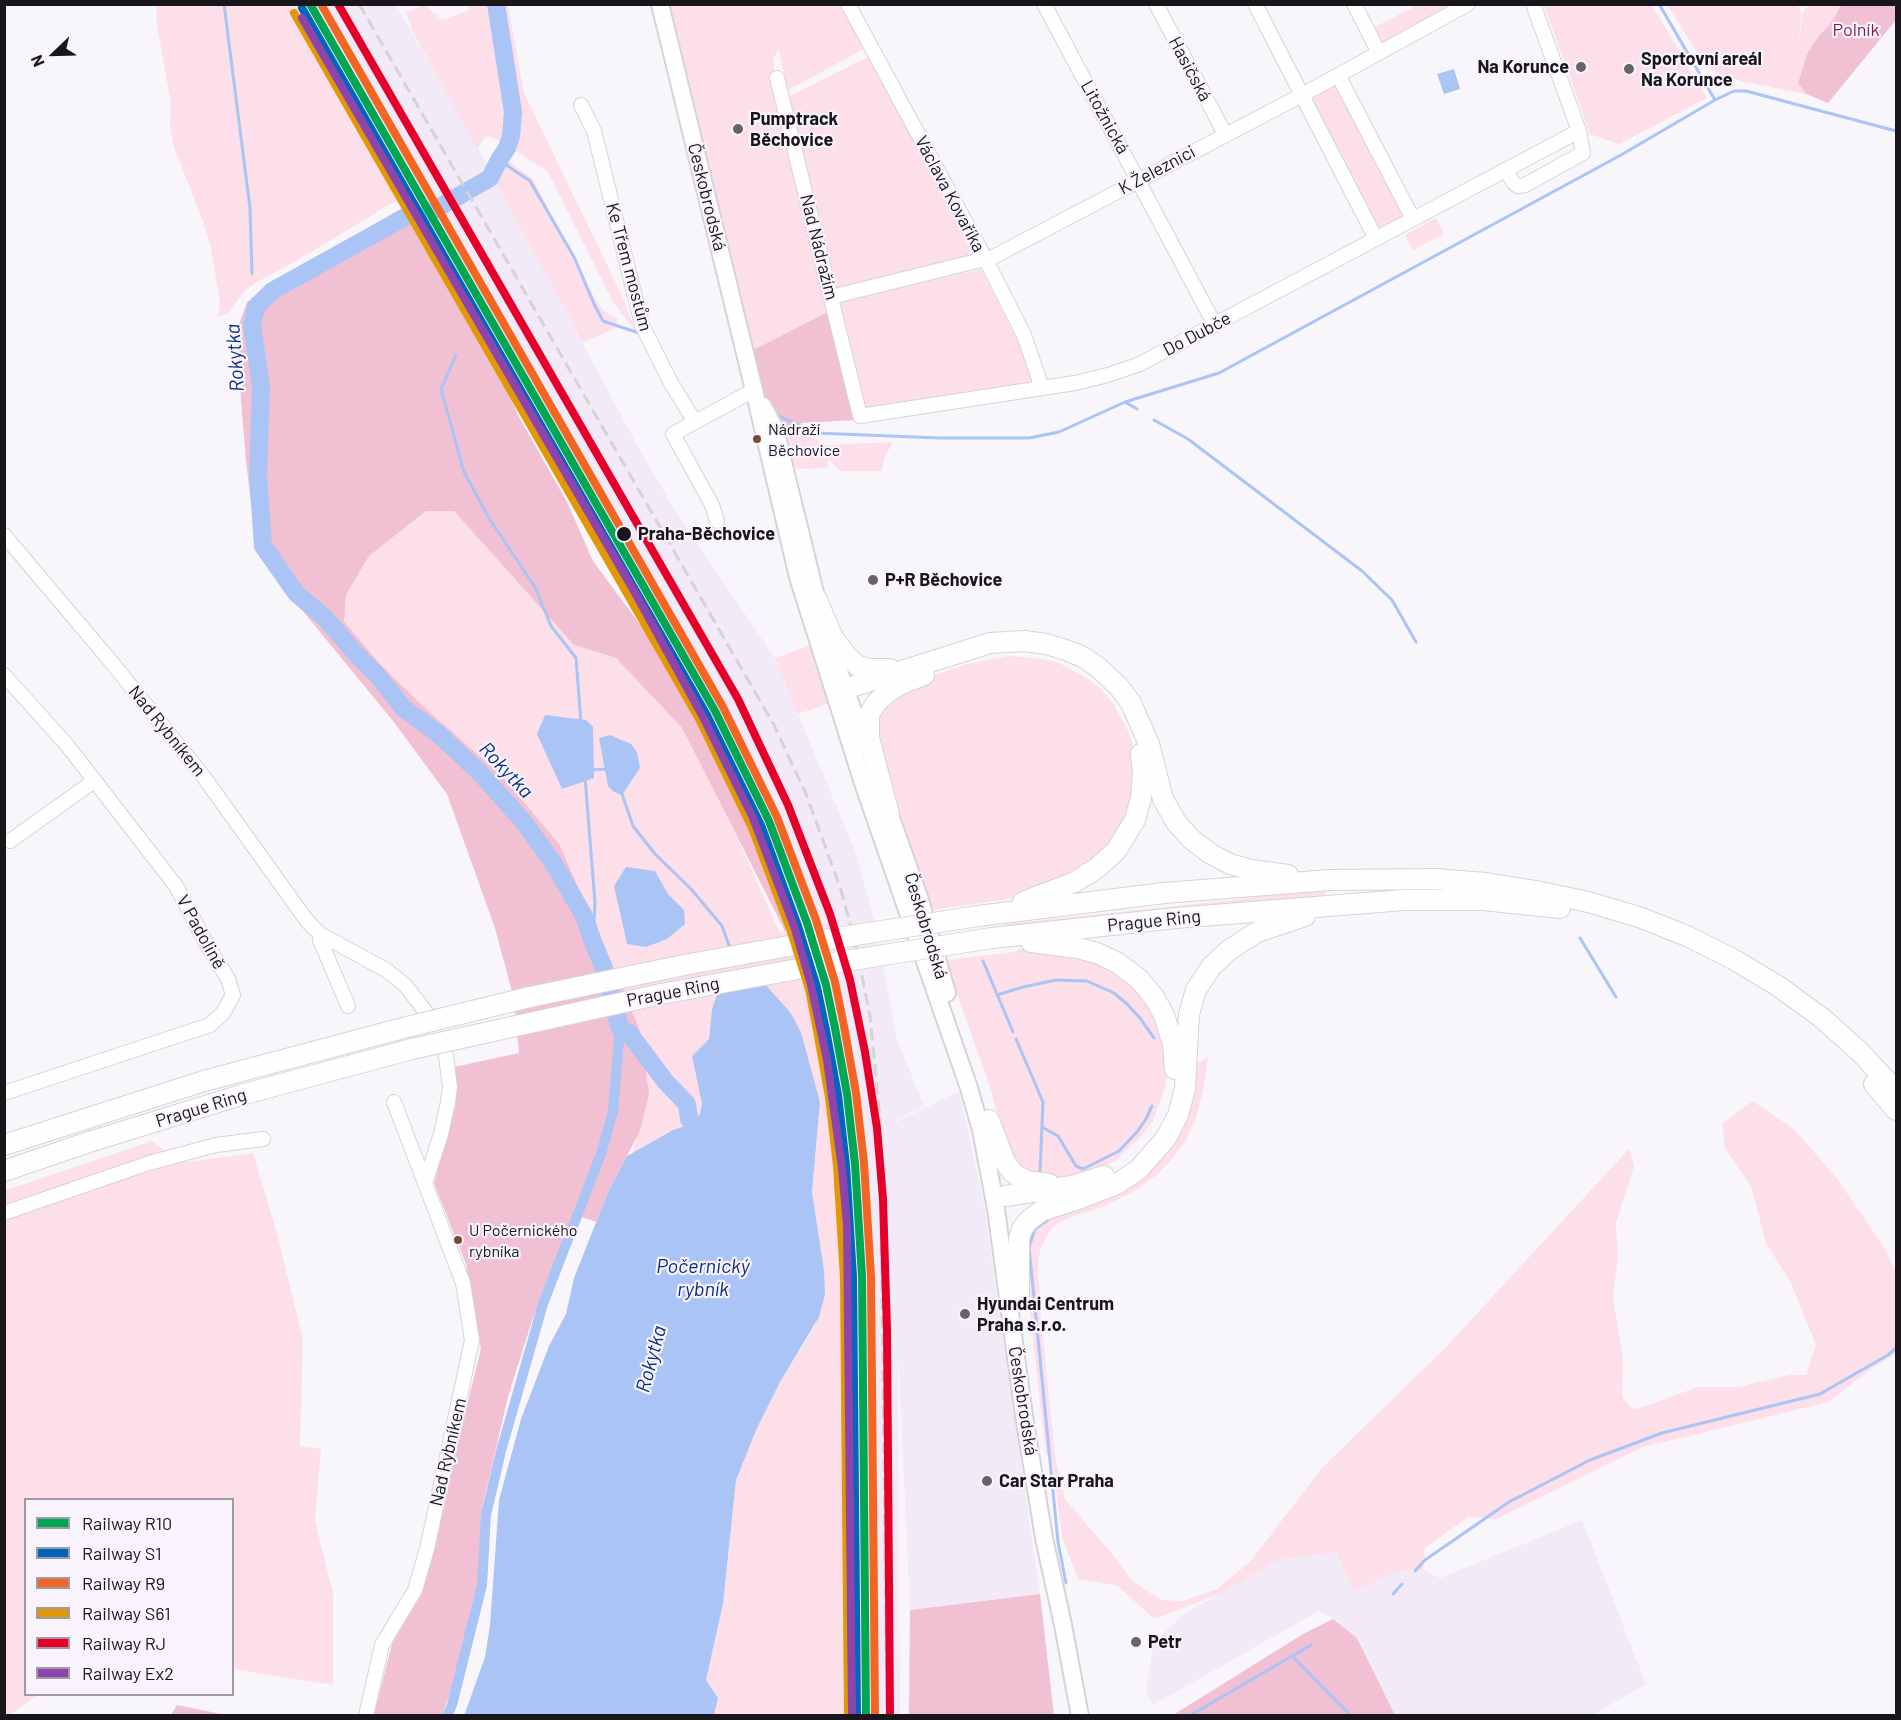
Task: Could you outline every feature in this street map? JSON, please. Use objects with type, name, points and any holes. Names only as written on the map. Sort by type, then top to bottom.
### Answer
[{"type":"highway","points":[[816,598],[837,644],[858,666],[880,670],[931,661]]},
{"type":"highway","points":[[841,695],[981,645],[1008,641],[1046,644],[1083,657],[1113,680],[1131,703],[1144,729],[1163,799],[1176,822],[1191,839],[1211,855],[1241,867],[1330,880],[1460,880],[1511,886],[1588,902],[1639,917],[1687,936],[1749,968],[1816,1022],[1861,1053],[1896,1090]]},
{"type":"highway","points":[[841,695],[979,654],[1012,650],[1034,651],[1064,658],[1091,672],[1109,688],[1125,709],[1138,739],[1143,766],[1141,798],[1135,820],[1124,840],[1112,855],[1086,875],[1066,886],[997,911]]},
{"type":"highway","points":[[889,814],[869,738],[868,722],[872,709],[881,698],[901,684],[979,654]]},
{"type":"highway","name":"Prague Ring","points":[[4,1145],[204,1081],[407,1027],[530,997],[684,965],[997,911],[1164,893],[1330,880]]},
{"type":"highway","points":[[1000,1203],[1128,1177],[1144,1164],[1158,1149],[1172,1127],[1185,1089],[1189,1014],[1196,990],[1211,967],[1234,946],[1257,932],[1289,920],[1359,903],[1442,899],[1542,905],[1585,914],[1643,932],[1691,951],[1795,1006]]},
{"type":"highway","name":"Prague Ring","points":[[4,1171],[240,1095],[412,1049],[661,994],[813,966],[999,938],[1176,918],[1359,903]]},
{"type":"highway","points":[[999,938],[1078,948],[1107,957],[1130,971],[1148,988],[1159,1006],[1173,1044],[1174,1073],[1171,1096],[1154,1133],[1135,1155],[1114,1170],[1100,1184],[1041,1211],[1028,1221],[1019,1239],[1019,1295]]},
{"type":"highway","points":[[1816,1022],[1896,1110]]},
{"type":"highway","points":[[989,1120],[1005,1162],[1019,1177],[1047,1184],[1100,1184]]},
{"type":"main road","name":"Českobrodská","points":[[660,4],[798,577],[919,897],[947,994],[989,1120],[1024,1416],[1036,1477],[1044,1538],[1080,1716]]},
{"type":"main road","name":"Českobrodská","points":[[754,390],[774,429],[864,786],[969,1088],[1000,1203],[1019,1295],[1034,1416],[1036,1477]]},
{"type":"street","name":"Václava Kovaříka","points":[[848,4],[1024,335],[1042,388]]},
{"type":"street","name":"Litožnická","points":[[1044,4],[1215,325]]},
{"type":"street","name":"Hasičská","points":[[1156,4],[1225,134]]},
{"type":"street","points":[[1255,4],[1376,239]]},
{"type":"street","points":[[1354,4],[1379,53]]},
{"type":"street","name":"K Železnici","points":[[831,297],[986,260],[1302,95],[1468,4]]},
{"type":"street","points":[[1505,170],[1518,186],[1525,185],[1583,153],[1579,131],[1533,4]]},
{"type":"street","points":[[1338,75],[1413,219]]},
{"type":"street","name":"Nad Nádražím","points":[[777,78],[860,416]]},
{"type":"street","name":"Ke Třem mostům","points":[[581,105],[594,131],[642,325],[671,383],[695,422]]},
{"type":"street","name":"Do Dubče","points":[[860,416],[1075,383],[1125,370],[1215,325],[1579,131]]},
{"type":"street","points":[[717,522],[712,505],[673,434],[754,390]]},
{"type":"street","name":"Nad Rybníkem","points":[[4,535],[113,664],[203,776],[295,906],[320,934],[386,970],[405,985],[429,1016]]},
{"type":"street","name":"V Padolině","points":[[4,675],[67,745],[176,886],[206,944],[228,979],[233,995],[223,1013],[210,1025],[4,1093]]},
{"type":"street","points":[[10,841],[94,781]]},
{"type":"street","name":"Nad Rybníkem","points":[[320,934],[320,940],[348,1006]]},
{"type":"street","points":[[330,962],[344,947]]},
{"type":"street","points":[[425,1183],[441,1134],[448,1102],[450,1087],[446,1056]]},
{"type":"street","name":"Nad Rybníkem","points":[[366,1716],[382,1645],[415,1590],[427,1548],[472,1340],[463,1283],[394,1102]]},
{"type":"street","points":[[4,1213],[149,1162],[216,1145],[263,1139]]},
{"type":"shaded area","points":[[156,5],[296,5],[405,195],[298,260],[257,282],[245,290],[227,314],[218,316],[220,303],[211,248],[174,147],[170,127],[171,104],[157,25]]},
{"type":"shaded area","points":[[301,5],[396,5],[469,131],[642,454],[679,517],[775,658],[855,851],[875,922],[897,1039],[924,1106],[896,1122],[959,1091],[983,1198],[1040,1594],[910,1610],[898,1354],[900,1715],[858,1715],[854,1278],[847,1165],[839,1095],[827,1029],[818,987],[800,926],[773,853],[745,788],[677,658],[583,499],[532,406]]},
{"type":"shaded area","points":[[424,5],[442,20],[470,10],[468,5],[508,5],[524,93],[622,296],[636,332],[612,300],[548,172],[497,139],[486,136],[477,149],[413,32],[406,12]]},
{"type":"shaded area","points":[[668,5],[840,5],[864,49],[788,90],[779,51],[773,57],[775,78],[830,311],[751,351]]},
{"type":"shaded area","points":[[1418,5],[1446,5],[1447,9],[1382,46],[1371,29]]},
{"type":"shaded area","name":"Sportovní areál Na Korunce","points":[[1544,5],[1652,5],[1707,98],[1619,144],[1590,134]]},
{"type":"shaded area","points":[[1667,5],[1798,5],[1801,13],[1799,43],[1803,12],[1809,5],[1841,5],[1831,23],[1807,54],[1798,83],[1806,94],[1740,81],[1706,66]]},
{"type":"shaded area","points":[[868,57],[971,248],[968,257],[836,288],[788,97]]},
{"type":"shaded area","points":[[1336,82],[1403,210],[1402,219],[1384,229],[1376,225],[1309,96]]},
{"type":"shaded area","points":[[497,153],[533,179],[594,297],[604,311],[617,318],[617,327],[583,343],[488,168]]},
{"type":"shaded area","points":[[1436,218],[1444,234],[1413,250],[1405,235]]},
{"type":"shaded area","points":[[981,269],[1027,359],[1033,379],[1032,384],[865,410],[839,302]]},
{"type":"shaded area","points":[[780,432],[801,432],[826,445],[893,442],[884,458],[882,471],[840,471],[829,459],[827,468],[797,469],[788,460]]},
{"type":"shaded area","points":[[426,511],[454,511],[574,645],[616,658],[682,728],[737,838],[780,933],[796,928],[825,1034],[838,1137],[853,1319],[858,1715],[714,1715],[718,1698],[706,1680],[723,1604],[736,1480],[757,1428],[780,1382],[815,1326],[824,1270],[812,1192],[820,1102],[801,1032],[718,991],[712,1009],[709,1039],[692,1056],[702,1104],[700,1114],[691,1124],[673,1130],[632,1154],[649,1094],[502,776],[422,705],[379,663],[344,621],[345,595],[369,556]],"holes":[[[631,744],[637,752],[640,768],[622,795]],[[626,868],[655,871],[668,894],[684,910]]]},
{"type":"shaded area","points":[[811,645],[830,703],[798,714],[775,658]]},
{"type":"shaded area","points":[[1009,656],[1059,663],[1101,689],[1114,704],[1130,735],[1135,754],[1135,793],[1124,829],[1097,862],[1030,896],[932,910],[875,742],[880,707],[920,680],[967,664]]},
{"type":"shaded area","points":[[1325,887],[1325,900],[1006,928],[1005,924],[1252,898],[1252,891]]},
{"type":"shaded area","points":[[1019,949],[1049,950],[1092,958],[1126,978],[1152,1009],[1165,1046],[1167,1068],[1165,1087],[1153,1121],[1115,1161],[1081,1176],[1052,1179],[1034,1177],[1009,1157],[990,1087],[945,960],[1015,952]]},
{"type":"shaded area","points":[[403,1040],[404,1043],[5,1164],[4,1159],[161,1108]]},
{"type":"shaded area","points":[[1208,1057],[1196,1118],[1186,1141],[1172,1159],[1158,1174],[1138,1189],[1103,1207],[1056,1224],[1040,1250],[1038,1265],[1055,1456],[1065,1499],[1119,1562],[1131,1580],[1161,1600],[1183,1601],[1217,1589],[1250,1562],[1322,1468],[1445,1348],[1629,1149],[1634,1166],[1616,1223],[1618,1257],[1613,1297],[1623,1359],[1622,1397],[1634,1410],[1698,1387],[1738,1387],[1789,1375],[1806,1375],[1816,1345],[1791,1283],[1766,1243],[1751,1186],[1725,1148],[1722,1124],[1753,1101],[1795,1130],[1838,1180],[1885,1249],[1896,1272],[1896,1353],[1829,1402],[1643,1447],[1496,1519],[1468,1517],[1425,1548],[1423,1570],[1398,1571],[1354,1592],[1336,1552],[1279,1560],[1219,1594],[1154,1619],[1118,1586],[1078,1579],[1062,1537],[1052,1459],[1051,1456],[1046,1455],[1024,1259],[1032,1226],[1039,1219],[1136,1181],[1159,1162],[1172,1144],[1192,1095],[1196,1064]]},
{"type":"shaded area","points":[[152,1141],[180,1163],[253,1153],[277,1233],[303,1340],[300,1446],[321,1449],[315,1521],[333,1593],[333,1685],[234,1669],[234,1498],[24,1498],[24,1696],[36,1696],[10,1715],[5,1715],[4,1191]]},
{"type":"shaded area","points":[[1582,1520],[1646,1684],[1593,1715],[1395,1715],[1357,1638],[1319,1611],[1153,1705],[1146,1693],[1153,1643],[1185,1613],[1279,1560],[1336,1552],[1354,1592],[1398,1571],[1423,1570],[1440,1578]]},
{"type":"green space","name":"Polník","points":[[1841,5],[1896,5],[1896,20],[1828,103],[1806,94],[1798,83],[1807,54],[1831,23]]},
{"type":"green space","points":[[412,202],[481,320],[492,356],[519,417],[568,504],[593,561],[661,653],[770,859],[796,928],[785,931],[682,728],[616,658],[574,645],[454,511],[426,511],[369,556],[346,595],[344,621],[379,663],[422,705],[502,776],[559,844],[640,1031],[649,1094],[640,1131],[608,1192],[596,1222],[573,1214],[531,1324],[508,1397],[483,1504],[479,1567],[482,1585],[473,1600],[461,1665],[442,1715],[374,1715],[393,1640],[440,1513],[481,1349],[466,1264],[434,1183],[456,1104],[454,1067],[519,1053],[514,999],[495,928],[447,794],[393,721],[302,610],[256,545],[246,461],[236,339],[247,302]]},
{"type":"green space","points":[[830,311],[857,420],[801,423],[801,432],[780,432],[765,400],[751,351]]},
{"type":"green space","points":[[1040,1594],[1054,1715],[909,1715],[910,1610]]},
{"type":"green space","points":[[1333,1619],[1357,1638],[1395,1715],[1173,1715],[1303,1634]]},
{"type":"green space","points":[[177,1705],[226,1715],[171,1715]]},
{"type":"water","points":[[1454,69],[1460,89],[1444,94],[1437,74]]},
{"type":"water","points":[[545,715],[586,720],[593,727],[594,778],[562,789],[537,734]]},
{"type":"water","points":[[610,735],[631,744],[637,752],[640,768],[622,795],[614,792],[608,786],[599,738]]},
{"type":"water","points":[[626,867],[655,871],[668,894],[684,910],[685,924],[667,939],[646,947],[627,944],[614,886]]},
{"type":"water","name":"Počernický rybník","points":[[761,980],[790,1012],[801,1032],[820,1102],[812,1192],[824,1270],[825,1294],[819,1317],[780,1382],[757,1428],[736,1480],[723,1604],[706,1680],[718,1698],[714,1715],[464,1716],[485,1657],[490,1625],[499,1500],[521,1419],[549,1346],[566,1314],[574,1278],[608,1192],[627,1156],[673,1130],[691,1124],[700,1114],[702,1104],[692,1056],[709,1039],[712,1009],[718,991]]},
{"type":"waterway","points":[[224,4],[250,208],[252,274]]},
{"type":"waterway","name":"Rokytka","points":[[496,4],[513,112],[511,136],[507,148],[490,178],[424,216],[407,216],[272,291],[256,307],[252,326],[261,386],[258,475],[263,546],[296,593],[326,619],[379,677],[403,708],[436,732],[480,773],[523,821],[554,864],[584,916],[603,966],[620,1028],[629,1033],[665,1081],[687,1104],[689,1119],[697,1131],[709,1136]]},
{"type":"waterway","points":[[1659,4],[1715,100]]},
{"type":"waterway","points":[[777,415],[816,433],[940,438],[1029,438],[1059,432],[1125,402],[1219,373],[1621,155],[1734,91],[1746,91],[1896,131]]},
{"type":"waterway","points":[[499,160],[530,181],[574,257],[603,321],[639,333]]},
{"type":"waterway","name":"Rokytka","points":[[253,299],[256,307]]},
{"type":"waterway","points":[[456,355],[441,389],[464,472],[489,518],[535,587],[551,626],[576,658],[581,723]]},
{"type":"waterway","points":[[1125,402],[1137,409]]},
{"type":"waterway","points":[[1154,420],[1188,439],[1362,571],[1392,600],[1416,642]]},
{"type":"waterway","points":[[592,770],[606,769]]},
{"type":"waterway","points":[[585,777],[595,903],[593,942]]},
{"type":"waterway","points":[[621,791],[633,826],[655,854],[691,889],[722,926],[730,948]]},
{"type":"waterway","points":[[1580,938],[1616,997]]},
{"type":"waterway","points":[[983,961],[1013,1032]]},
{"type":"waterway","points":[[997,995],[1056,980],[1087,981],[1114,993],[1127,1004],[1154,1038]]},
{"type":"waterway","points":[[447,1716],[452,1705],[482,1585],[486,1515],[501,1451],[543,1304],[601,1154],[613,1112],[620,1028]]},
{"type":"waterway","points":[[1016,1039],[1043,1102],[1040,1172]]},
{"type":"waterway","points":[[1042,1127],[1058,1136],[1076,1166],[1083,1169],[1119,1151],[1137,1132],[1152,1106]]},
{"type":"waterway","points":[[1050,1218],[1035,1229],[1029,1247],[1058,1542],[1066,1583]]},
{"type":"waterway","points":[[1415,1571],[1425,1560],[1509,1502],[1590,1460],[1662,1433],[1820,1394],[1888,1355],[1896,1348]]},
{"type":"waterway","points":[[1393,1594],[1402,1584]]},
{"type":"waterway","points":[[1189,1716],[1311,1645]]},
{"type":"waterway","points":[[1293,1657],[1351,1716]]},
{"type":"railway","points":[[359,4],[774,725],[806,794],[841,890],[856,946],[870,1016],[880,1119],[887,1716]]},
{"type":"rail line","name":"R10","points":[[310,4],[715,711],[769,821],[807,923],[826,985],[835,1028],[847,1094],[855,1164],[862,1277],[866,1716]]},
{"type":"rail line","name":"R9","points":[[321,4],[723,707],[777,817],[816,920],[835,982],[844,1026],[856,1093],[864,1163],[871,1277],[875,1716]]},
{"type":"rail line","name":"RJ","points":[[338,4],[738,699],[788,805],[830,914],[850,980],[865,1052],[877,1128],[883,1199],[887,1331],[890,1716]]},
{"type":"rail line","name":"S1","points":[[302,8],[707,715],[761,825],[798,926],[817,987],[826,1030],[838,1095],[846,1165],[853,1277],[857,1716]]},
{"type":"rail line","name":"S61","points":[[294,13],[699,719],[752,828],[790,929],[809,989],[829,1097],[837,1166],[844,1278],[848,1716]]},
{"type":"rail line","name":"Ex2","points":[[302,18],[634,591],[703,717],[753,818],[794,926],[811,985],[827,1060],[842,1168],[847,1225],[852,1716]]},
{"type":"place","name":"Na Korunce","points":[[1581,67]]},
{"type":"place","name":"Sportovní areál Na Korunce","points":[[1629,69]]},
{"type":"place","name":"Pumptrack Běchovice","points":[[738,129]]},
{"type":"place","name":"Nádraží Běchovice","points":[[757,439]]},
{"type":"place","name":"Praha-Běchovice","points":[[624,534]]},
{"type":"place","name":"P+R Běchovice","points":[[873,580]]},
{"type":"place","name":"U Počernického rybníka","points":[[458,1240]]},
{"type":"place","name":"Hyundai Centrum Praha s.r.o.","points":[[965,1314]]},
{"type":"place","name":"Car Star Praha","points":[[987,1481]]},
{"type":"place","name":"Petr","points":[[1136,1642]]}]
